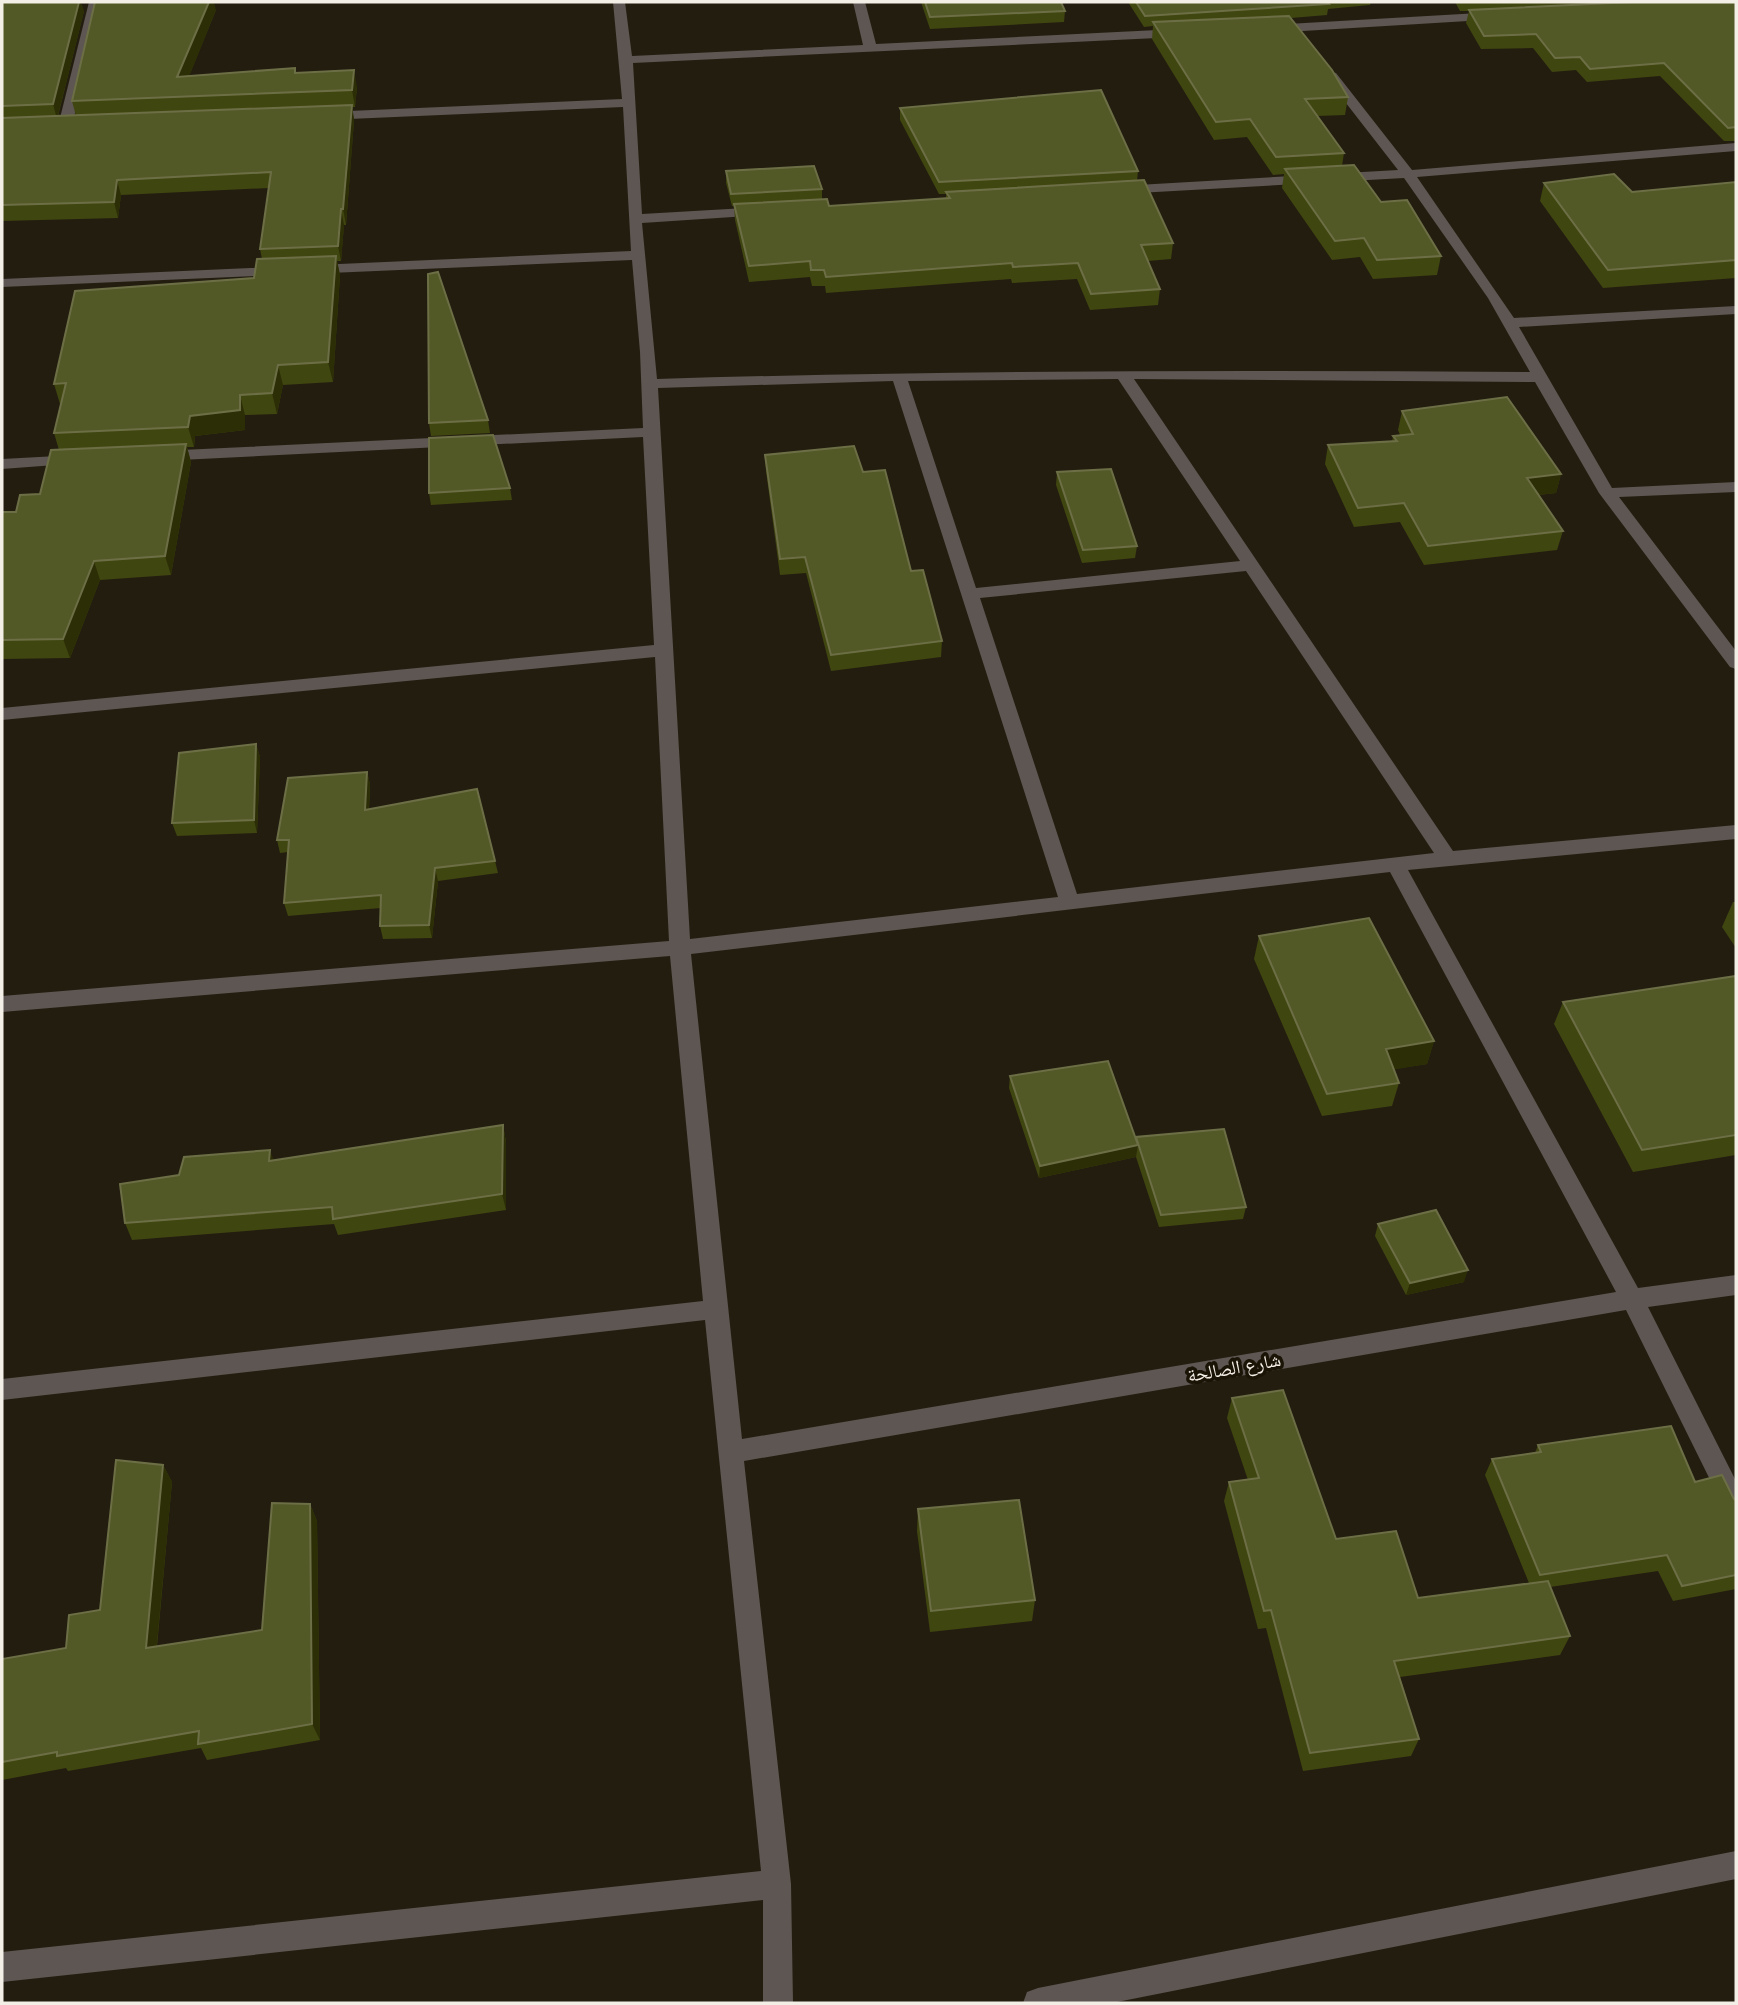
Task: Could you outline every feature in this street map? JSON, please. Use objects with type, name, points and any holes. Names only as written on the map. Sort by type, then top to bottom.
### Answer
[{"type":"street","points":[[66,126],[95,2]]},
{"type":"street","points":[[619,2],[626,60],[635,219],[652,384],[651,432],[680,948],[777,1884],[778,2003]]},
{"type":"street","points":[[859,2],[870,47]]},
{"type":"street","points":[[1252,30],[1297,33],[1510,15]]},
{"type":"street","points":[[626,60],[1197,32]]},
{"type":"street","points":[[1317,59],[1408,174],[1511,323],[1607,493],[1736,663]]},
{"type":"street","points":[[313,116],[629,103]]},
{"type":"street","points":[[1104,191],[1408,174],[1736,147]]},
{"type":"street","points":[[635,219],[773,211]]},
{"type":"street","points":[[2,283],[639,256]]},
{"type":"street","points":[[1511,323],[1736,310]]},
{"type":"street","points":[[652,384],[899,376],[1123,374],[1541,377]]},
{"type":"street","points":[[1123,374],[1448,858]]},
{"type":"street","points":[[899,376],[1069,901]]},
{"type":"street","points":[[140,457],[651,432]]},
{"type":"street","points":[[2,464],[99,459]]},
{"type":"street","points":[[1607,493],[1736,487]]},
{"type":"street","points":[[971,594],[1251,565]]},
{"type":"street","points":[[2,714],[664,650]]},
{"type":"street","points":[[2,1004],[680,948],[1448,858],[1736,832]]},
{"type":"street","points":[[1396,866],[1632,1299],[1736,1506]]},
{"type":"street","name":"شارع الصالحة","points":[[732,1452],[1632,1299],[1736,1285]]},
{"type":"street","points":[[2,1390],[716,1309]]},
{"type":"street","points":[[1038,2003],[1736,1865]]},
{"type":"street","points":[[2,1967],[777,1884]]},
{"type":"building","points":[[2,2],[79,2],[53,104],[2,106]]},
{"type":"building","points":[[95,2],[209,2],[177,77],[295,68],[295,73],[354,70],[352,90],[72,101]]},
{"type":"building","points":[[925,2],[1061,2],[1065,11],[930,17]]},
{"type":"building","points":[[1136,2],[1327,2],[1329,4],[1145,16]]},
{"type":"building","points":[[1633,2],[1736,2],[1736,127],[1728,128],[1664,63],[1590,69],[1580,57],[1555,58],[1536,34],[1484,36],[1469,10]]},
{"type":"building","points":[[1289,16],[1332,70],[1348,97],[1305,99],[1344,153],[1276,157],[1250,119],[1216,122],[1153,22]]},
{"type":"building","points":[[1101,90],[1138,171],[939,182],[900,108]]},
{"type":"building","points":[[352,105],[338,246],[260,249],[271,172],[117,180],[114,202],[2,205],[2,118]]},
{"type":"building","points":[[1354,165],[1381,202],[1407,200],[1441,256],[1377,260],[1364,238],[1335,241],[1285,169]]},
{"type":"building","points":[[814,166],[822,189],[731,194],[726,171]]},
{"type":"building","points":[[1614,174],[1632,192],[1736,182],[1736,260],[1608,270],[1544,183]]},
{"type":"building","points":[[1144,180],[1173,243],[1141,245],[1160,289],[1091,294],[1078,263],[1013,267],[1012,263],[826,277],[824,270],[811,270],[810,261],[749,266],[734,204],[827,199],[829,206],[950,198],[946,192]]},
{"type":"building","points":[[336,256],[328,362],[278,365],[272,393],[240,395],[240,410],[190,416],[188,427],[54,433],[66,383],[54,384],[75,291],[254,278],[257,259]]},
{"type":"building","points":[[438,272],[488,420],[429,423],[428,274]]},
{"type":"building","points":[[1507,397],[1561,474],[1527,478],[1563,531],[1428,546],[1404,503],[1358,508],[1328,445],[1397,441],[1393,436],[1413,434],[1402,411]]},
{"type":"building","points":[[493,435],[510,488],[429,493],[429,438]]},
{"type":"building","points":[[186,444],[165,556],[94,561],[63,639],[2,640],[2,512],[16,512],[20,495],[40,494],[51,450]]},
{"type":"building","points":[[854,446],[863,472],[885,470],[911,571],[923,570],[942,641],[831,655],[805,557],[780,559],[765,455]]},
{"type":"building","points":[[1111,469],[1137,546],[1083,550],[1057,472]]},
{"type":"building","points":[[256,744],[254,820],[172,823],[179,753]]},
{"type":"building","points":[[367,772],[365,810],[477,789],[495,861],[435,868],[429,925],[380,926],[381,895],[284,903],[289,840],[277,840],[288,778]]},
{"type":"building","points":[[1369,918],[1434,1041],[1386,1049],[1399,1083],[1327,1094],[1259,936]]},
{"type":"building","points":[[1736,976],[1736,1135],[1642,1150],[1563,1002]]},
{"type":"building","points":[[1108,1061],[1138,1145],[1040,1166],[1010,1076]]},
{"type":"building","points":[[503,1125],[502,1194],[333,1219],[332,1207],[125,1223],[120,1184],[179,1175],[184,1157],[270,1150],[269,1161]]},
{"type":"building","points":[[1224,1129],[1246,1207],[1161,1215],[1136,1137]]},
{"type":"building","points":[[1436,1210],[1468,1270],[1410,1283],[1378,1224]]},
{"type":"building","points":[[1283,1390],[1336,1539],[1396,1531],[1418,1598],[1548,1581],[1570,1636],[1394,1661],[1419,1739],[1310,1753],[1271,1610],[1264,1611],[1229,1482],[1259,1478],[1232,1398]]},
{"type":"building","points":[[1671,1426],[1695,1482],[1722,1475],[1736,1500],[1736,1575],[1682,1586],[1667,1555],[1540,1575],[1492,1459],[1541,1452],[1538,1445]]},
{"type":"building","points":[[116,1460],[163,1465],[146,1648],[262,1630],[272,1503],[310,1504],[312,1724],[198,1744],[199,1731],[57,1756],[57,1752],[2,1762],[2,1659],[66,1648],[69,1615],[100,1610]]},
{"type":"building","points":[[1019,1500],[1035,1600],[931,1611],[918,1509]]}]
